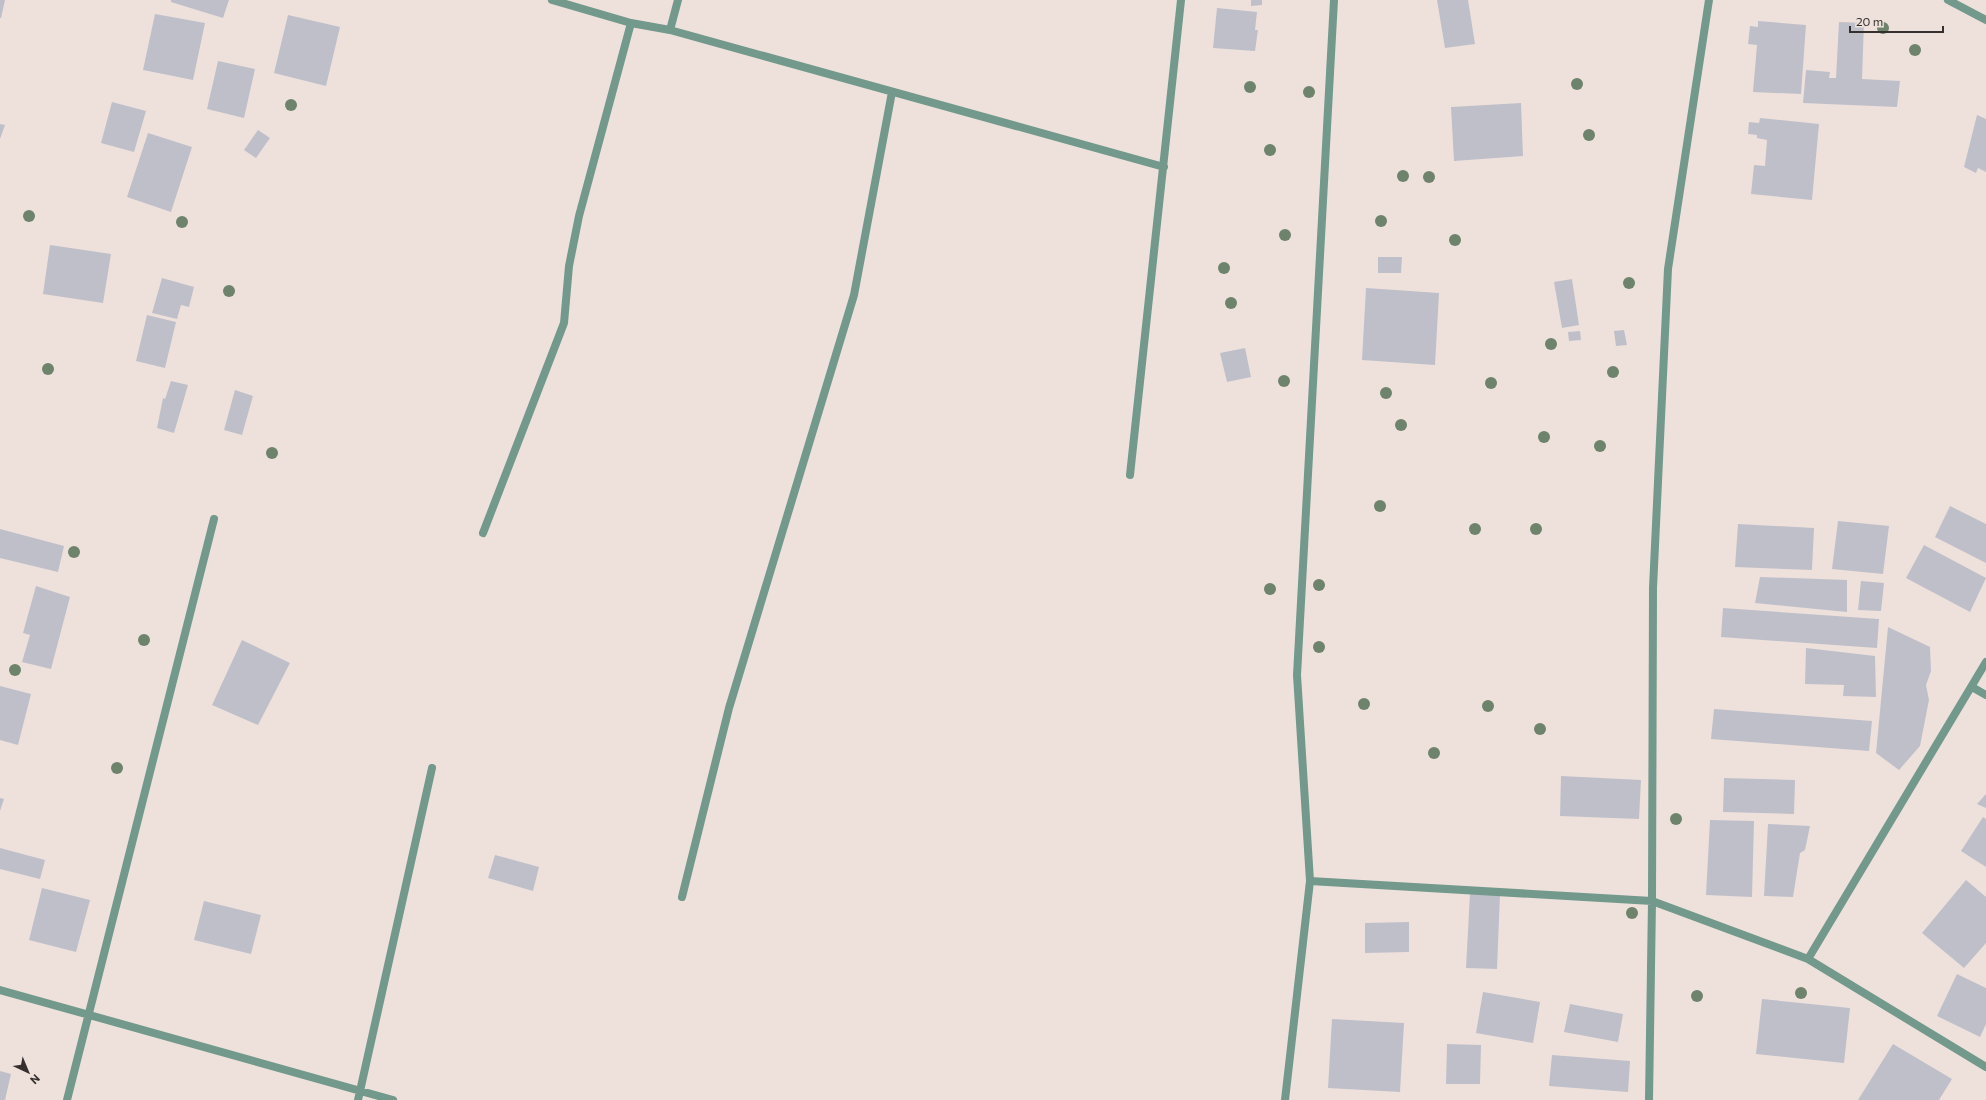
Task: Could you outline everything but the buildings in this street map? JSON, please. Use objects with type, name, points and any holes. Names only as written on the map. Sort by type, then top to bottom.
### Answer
[{"type":"street","points":[[552,0],[631,23],[670,30],[1164,167]]},
{"type":"street","points":[[670,30],[678,0]]},
{"type":"street","points":[[1130,475],[1181,0]]},
{"type":"street","points":[[1285,1100],[1310,881],[1297,675],[1334,0]]},
{"type":"street","points":[[1649,1100],[1652,901],[1653,588],[1668,277],[1709,0]]},
{"type":"street","points":[[1948,0],[1986,20]]},
{"type":"street","points":[[484,533],[564,323],[569,266],[579,216],[631,23]]},
{"type":"street","points":[[682,897],[729,708],[854,295],[892,92]]},
{"type":"street","points":[[67,1100],[214,519]]},
{"type":"street","points":[[1808,959],[1986,662]]},
{"type":"street","points":[[1972,687],[1986,695]]},
{"type":"street","points":[[358,1100],[432,768]]},
{"type":"street","points":[[1310,881],[1652,901],[1808,959],[1986,1067]]},
{"type":"street","points":[[0,990],[393,1100]]}]
